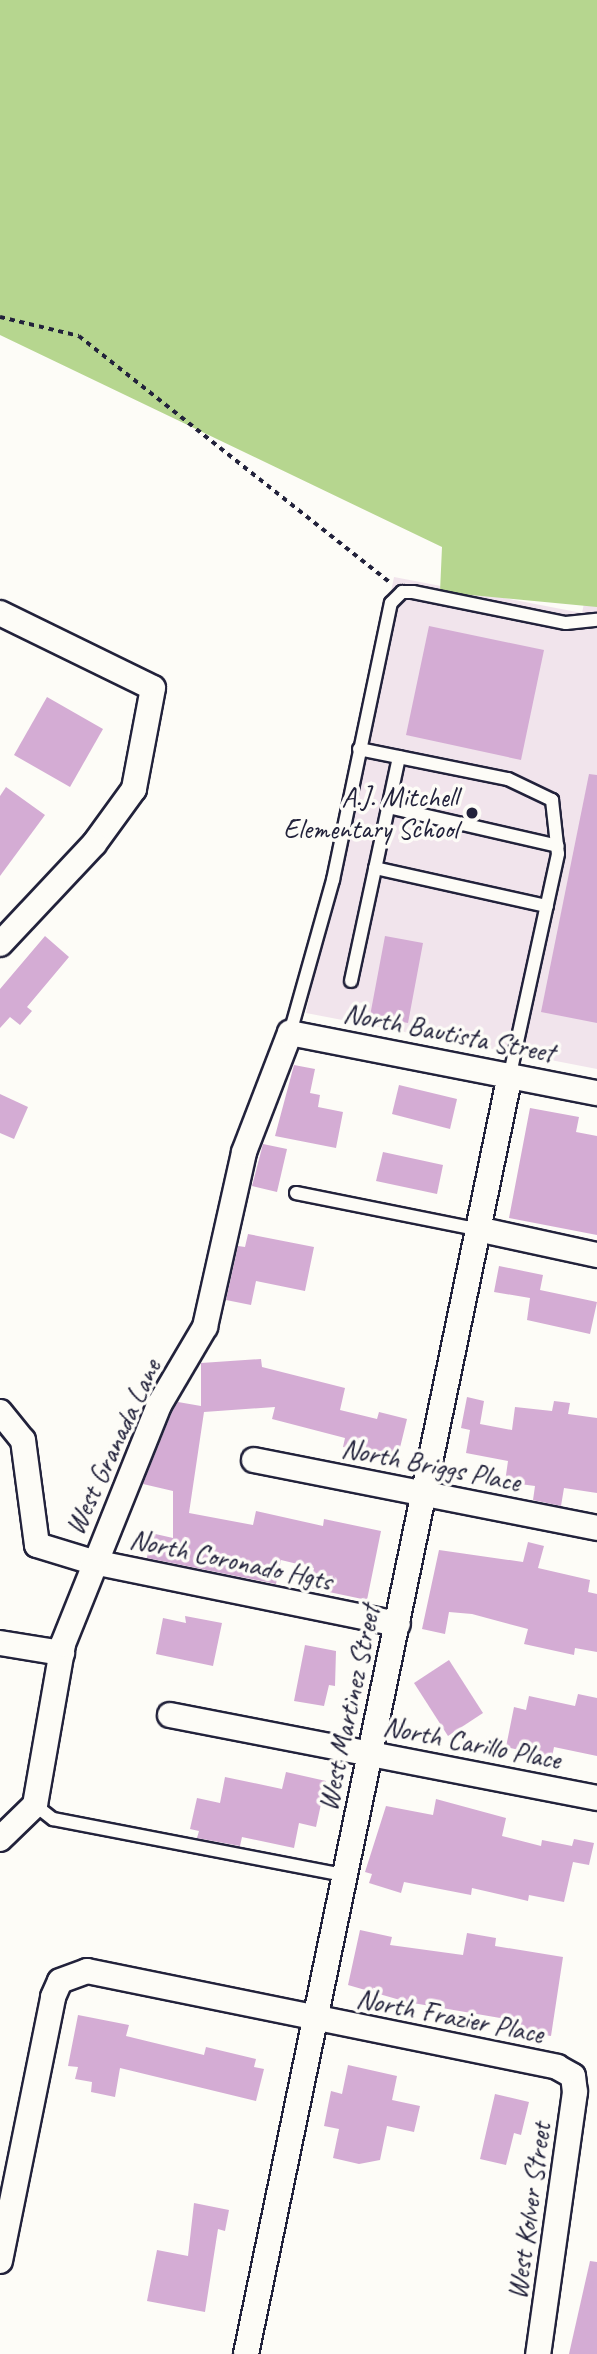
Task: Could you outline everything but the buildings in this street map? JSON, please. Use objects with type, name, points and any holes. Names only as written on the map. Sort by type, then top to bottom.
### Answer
[{"type":"street","points":[[0,613],[153,688],[134,789],[94,844],[0,944]]},
{"type":"street","name":"North Bautista Street","points":[[290,1033],[597,1093]]},
{"type":"street","name":"West Granada Lane","points":[[35,1805],[62,1653],[93,1562],[159,1405],[205,1327],[244,1152],[290,1033]]},
{"type":"street","name":"West Martinez Street","points":[[246,2354],[368,1753],[482,1230],[510,1075]]},
{"type":"street","points":[[482,1230],[597,1255]]},
{"type":"street","name":"North Coronado Hgts","points":[[0,1412],[23,1440],[37,1545],[93,1562],[398,1624]]},
{"type":"street","name":"North Briggs Place","points":[[254,1460],[597,1528]]},
{"type":"street","points":[[0,1643],[62,1653]]},
{"type":"street","name":"North Carillo Place","points":[[170,1715],[597,1798]]},
{"type":"street","points":[[0,1839],[35,1805]]},
{"type":"street","name":"North Frazier Place","points":[[0,2261],[60,1981],[87,1971],[557,2067],[573,2076]]},
{"type":"street","name":"West Kolver Street","points":[[538,2354],[575,2092],[573,2076]]},
{"type":"lane","points":[[290,1033],[333,880],[386,616],[401,593],[566,623],[597,620]]},
{"type":"lane","points":[[359,749],[540,790],[552,800],[558,846],[510,1075]]},
{"type":"lane","points":[[351,981],[399,757]]},
{"type":"lane","points":[[388,807],[558,846]]},
{"type":"lane","points":[[375,868],[547,906]]},
{"type":"lane","points":[[296,1193],[482,1230]]},
{"type":"lane","points":[[35,1805],[53,1819],[343,1875]]},
{"type":"path","points":[[0,317],[79,336],[401,593]]},
{"type":"shaded area","name":"A.J. Mitchell Elementary School","points":[[597,542],[597,1069],[306,1013],[394,577],[582,613]]},
{"type":"green space","points":[[0,0],[597,0],[597,607],[440,592],[442,547],[0,335]]},
{"type":"place","name":"A.J. Mitchell Elementary School","points":[[472,813]]}]
